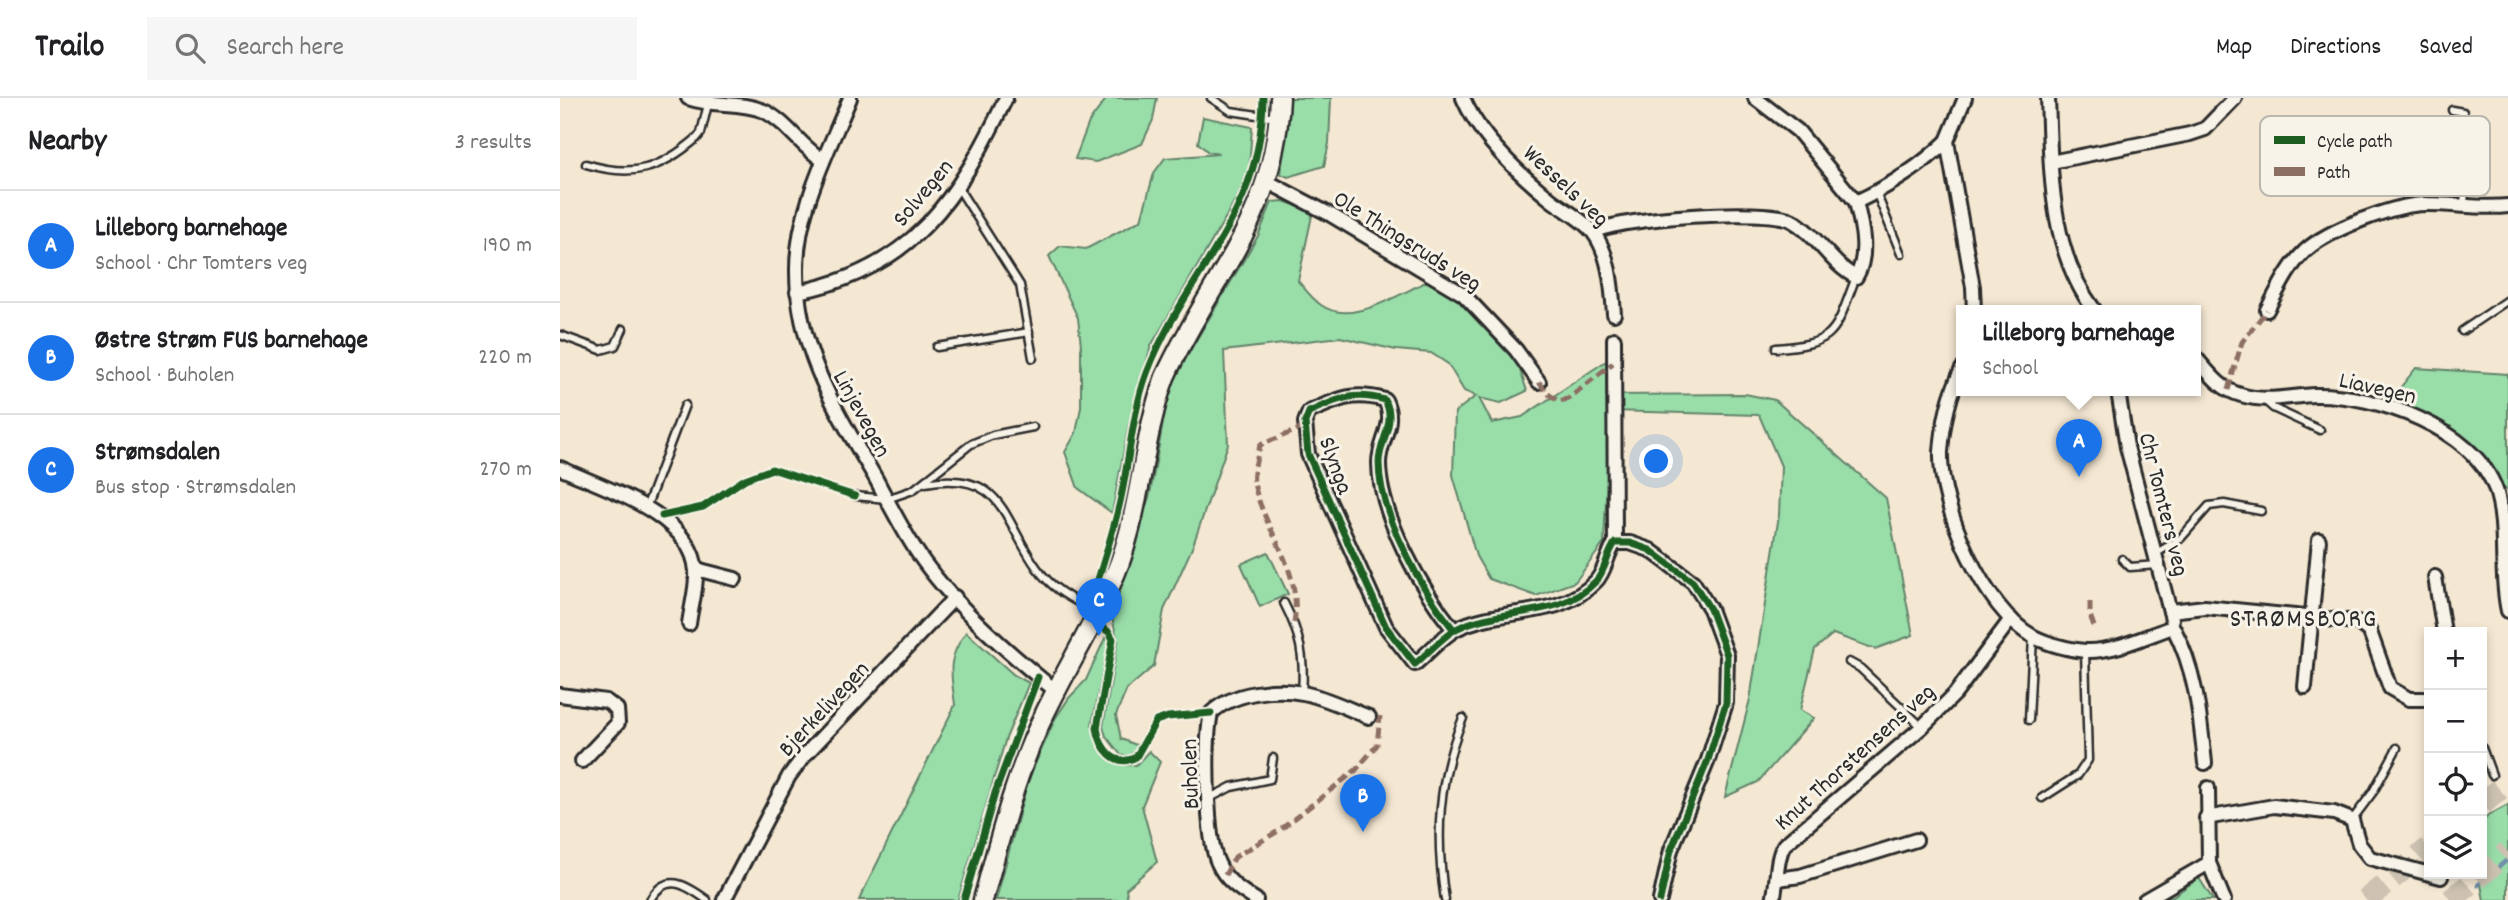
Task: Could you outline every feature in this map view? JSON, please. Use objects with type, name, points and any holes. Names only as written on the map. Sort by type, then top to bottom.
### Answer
[{"type":"main road","points":[[983,900],[1020,773],[1056,691],[1099,611],[1131,529],[1155,407],[1165,377],[1189,328],[1243,238],[1268,182],[1280,98]]},
{"type":"street","points":[[688,98],[708,104],[738,105],[762,111],[823,160]]},
{"type":"street","name":"Linjevegen","points":[[850,98],[823,160],[800,237],[797,292],[802,328],[816,371],[925,563],[955,597],[1056,691]]},
{"type":"street","name":"Solvegen","points":[[797,292],[833,282],[896,253],[923,231],[964,186],[1006,98]]},
{"type":"street","name":"Wessels veg","points":[[1463,98],[1470,114],[1499,149],[1550,199],[1593,232],[1610,274],[1614,314]]},
{"type":"street","points":[[1593,232],[1620,223],[1761,213],[1792,221],[1838,266],[1856,277],[1863,255],[1856,202],[1798,131],[1755,98]]},
{"type":"street","points":[[1856,202],[1876,192],[1934,153],[1947,141],[1965,98]]},
{"type":"street","points":[[2048,98],[2058,228],[2068,263],[2092,305]]},
{"type":"street","points":[[2051,162],[2190,134],[2204,129],[2235,98]]},
{"type":"street","points":[[1947,141],[1973,287],[1974,305]]},
{"type":"street","name":"Ole Thingsruds veg","points":[[1268,182],[1331,215],[1463,294],[1516,350],[1539,382]]},
{"type":"street","points":[[2267,310],[2304,252],[2332,234],[2396,209],[2426,204],[2508,206]]},
{"type":"street","name":"Slynga","points":[[1454,630],[1429,597],[1385,504],[1379,464],[1390,422],[1385,400],[1370,396],[1340,397],[1309,412],[1305,422],[1308,454],[1386,627],[1415,664],[1454,630],[1490,618],[1520,615],[1578,596],[1598,579],[1607,554],[1615,543],[1614,339]]},
{"type":"street","name":"Liavegen","points":[[2201,363],[2223,387],[2239,395],[2264,400],[2316,395],[2392,407],[2414,414],[2436,427],[2470,454],[2496,488],[2503,516],[2505,541],[2502,582],[2508,611]]},
{"type":"street","points":[[1956,385],[1945,414],[1941,454],[1944,487],[1961,539],[1982,580],[2011,619],[2033,636],[2085,651],[2109,648],[2173,627]]},
{"type":"street","name":"Chr Tomters veg","points":[[2119,396],[2127,447],[2173,627],[2183,645],[2197,692],[2205,763]]},
{"type":"street","points":[[560,468],[662,516],[677,530],[696,569],[689,624]]},
{"type":"street","points":[[2305,687],[2319,540]]},
{"type":"street","points":[[1615,543],[1630,542],[1650,550],[1693,582],[1710,609],[1727,655],[1726,703],[1708,760],[1671,850],[1660,900]]},
{"type":"street","points":[[696,569],[735,579]]},
{"type":"street","points":[[2435,577],[2443,627]]},
{"type":"street","name":"Bjerkelivegen","points":[[724,900],[777,798],[805,755],[955,597]]},
{"type":"street","points":[[2170,611],[2205,607],[2365,625],[2390,688],[2409,699],[2424,699]]},
{"type":"street","name":"Knut Thorstensens veg","points":[[1773,900],[1778,879],[1778,855],[1784,845],[1922,727],[1955,694],[2011,619]]},
{"type":"street","name":"Buholen","points":[[1256,900],[1228,880],[1217,861],[1210,798],[1211,713],[1229,699],[1302,692],[1369,717]]},
{"type":"street","points":[[560,695],[606,701],[617,709],[618,723],[582,761]]},
{"type":"street","points":[[2208,788],[2208,863],[2224,900]]},
{"type":"street","points":[[2206,818],[2274,806],[2334,813],[2352,820],[2359,844],[2370,858],[2424,872]]},
{"type":"street","points":[[1778,879],[1800,876],[1916,840]]},
{"type":"street","points":[[2145,900],[2208,863]]},
{"type":"lane","points":[[1211,98],[1230,111],[1279,119]]},
{"type":"lane","points":[[586,164],[606,170],[649,169],[697,138],[701,133],[708,104]]},
{"type":"lane","points":[[2452,110],[2463,112],[2464,116]]},
{"type":"lane","points":[[964,186],[1016,276],[1024,297],[1033,358]]},
{"type":"lane","points":[[1876,192],[1901,254]]},
{"type":"lane","points":[[2464,207],[2465,196]]},
{"type":"lane","points":[[1776,348],[1803,346],[1825,339],[1843,312],[1856,277]]},
{"type":"lane","points":[[2462,331],[2508,300]]},
{"type":"lane","points":[[560,335],[605,350],[617,344],[623,329]]},
{"type":"lane","points":[[937,347],[1029,332]]},
{"type":"lane","points":[[2264,400],[2273,408],[2320,430]]},
{"type":"lane","points":[[646,508],[685,405]]},
{"type":"lane","points":[[855,496],[887,499],[925,483],[971,444],[993,435],[1033,427]]},
{"type":"lane","points":[[925,483],[960,480],[984,490],[1009,515],[1033,562],[1049,582],[1068,597],[1099,611]]},
{"type":"lane","points":[[2122,559],[2130,567],[2156,559],[2180,539],[2209,506],[2224,504],[2261,511]]},
{"type":"lane","points":[[1284,603],[1296,627],[1304,654],[1302,692]]},
{"type":"lane","points":[[2029,720],[2033,636]]},
{"type":"lane","points":[[2042,798],[2078,775],[2088,760],[2085,651]]},
{"type":"lane","points":[[1849,662],[1860,668],[1922,727]]},
{"type":"lane","points":[[1445,900],[1438,857],[1440,798],[1448,754],[1463,718]]},
{"type":"lane","points":[[2352,820],[2373,792],[2397,748]]},
{"type":"lane","points":[[2484,753],[2492,775]]},
{"type":"lane","points":[[1210,798],[1231,787],[1270,779],[1273,758]]},
{"type":"lane","points":[[650,900],[659,886],[665,883],[683,886],[707,900]]},
{"type":"green space","points":[[1107,98],[1157,98],[1153,120],[1142,144],[1096,162],[1075,159],[1089,122]]},
{"type":"green space","points":[[1290,98],[1331,98],[1329,143],[1324,166],[1288,177],[1281,174]]},
{"type":"green space","points":[[1203,117],[1252,127],[1249,169],[1238,196],[1151,346],[1128,428],[1112,513],[1078,488],[1065,452],[1076,433],[1081,407],[1081,346],[1078,318],[1049,256],[1060,246],[1086,249],[1141,220],[1154,173],[1165,158],[1219,154],[1208,152],[1198,143]]},
{"type":"green space","points":[[1283,201],[1313,211],[1298,281],[1321,305],[1333,311],[1361,310],[1390,300],[1428,281],[1456,291],[1515,355],[1527,391],[1501,403],[1479,398],[1492,423],[1522,417],[1606,361],[1606,395],[1745,394],[1775,400],[1886,498],[1913,635],[1875,649],[1833,634],[1815,649],[1800,710],[1814,718],[1758,782],[1725,797],[1750,699],[1779,515],[1781,466],[1759,415],[1610,411],[1604,543],[1575,582],[1536,596],[1489,579],[1476,556],[1453,475],[1455,412],[1476,396],[1464,391],[1448,364],[1431,353],[1396,350],[1340,337],[1224,351],[1228,444],[1192,548],[1164,610],[1154,666],[1127,689],[1116,715],[1121,739],[1139,746],[1130,756],[1121,755],[1106,736],[1103,727],[1118,641],[1113,622],[1114,600],[1150,494],[1165,412],[1173,384],[1258,236],[1272,202]]},
{"type":"green space","points":[[2416,368],[2508,374],[2508,489],[2502,488],[2483,463],[2393,406],[2396,393]]},
{"type":"green space","points":[[1268,552],[1288,594],[1260,607],[1241,564]]},
{"type":"green space","points":[[966,632],[1014,675],[1029,683],[1006,738],[958,900],[859,900],[955,705],[951,675],[953,659]]},
{"type":"green space","points":[[1106,636],[1108,645],[1092,724],[1101,748],[1118,763],[1136,765],[1149,751],[1160,762],[1142,806],[1157,862],[1126,889],[1128,900],[996,900],[1028,780],[1055,719],[1069,698],[1086,680]]},
{"type":"green space","points":[[2508,805],[2508,900],[2484,900],[2481,879],[2487,879],[2489,815]]},
{"type":"green space","points":[[2199,878],[2213,900],[2159,900],[2173,896]]},
{"type":"waterway","points":[[2478,885],[2508,859]]},
{"type":"tunnel","points":[[2487,800],[2508,782]]},
{"type":"tunnel","points":[[2366,900],[2424,852]]},
{"type":"tunnel","points":[[2451,900],[2508,852]]},
{"type":"marked path","points":[[2228,390],[2242,342],[2267,310]]},
{"type":"marked path","points":[[1539,382],[1547,393],[1558,401],[1568,399],[1613,363]]},
{"type":"marked path","points":[[1294,623],[1293,585],[1288,567],[1259,501],[1254,474],[1260,445],[1305,427]]},
{"type":"marked path","points":[[2090,602],[2090,615],[2095,629]]},
{"type":"marked path","points":[[1225,875],[1235,857],[1280,830],[1356,770],[1377,745],[1380,716]]},
{"type":"cycle path","points":[[1092,600],[1119,506],[1142,387],[1163,337],[1236,211],[1250,177],[1259,140],[1263,98]]},
{"type":"cycle path","points":[[1454,630],[1429,595],[1404,551],[1386,505],[1379,463],[1389,417],[1385,400],[1355,396],[1309,412],[1305,422],[1308,454],[1386,627],[1415,664],[1456,629],[1491,617],[1547,608],[1581,594],[1599,577],[1615,543],[1630,543],[1650,550],[1693,582],[1710,609],[1727,655],[1726,703],[1708,760],[1671,850],[1660,900]]},
{"type":"cycle path","points":[[662,516],[703,507],[745,479],[772,469],[855,496]]},
{"type":"cycle path","points":[[1094,622],[1109,632],[1113,639],[1097,728],[1101,743],[1115,758],[1128,760],[1136,757],[1156,721],[1168,717],[1211,713]]},
{"type":"cycle path","points":[[964,900],[995,793],[1038,677]]},
{"type":"place","name":"Lilleborg barnehage","points":[[2079,477]]},
{"type":"place","name":"Strømsdalen","points":[[1099,636]]},
{"type":"place","name":"Østre Strøm FUS barnehage","points":[[1363,832]]},
{"type":"district","name":"STRØMSBORG","points":[[2304,617]]}]
